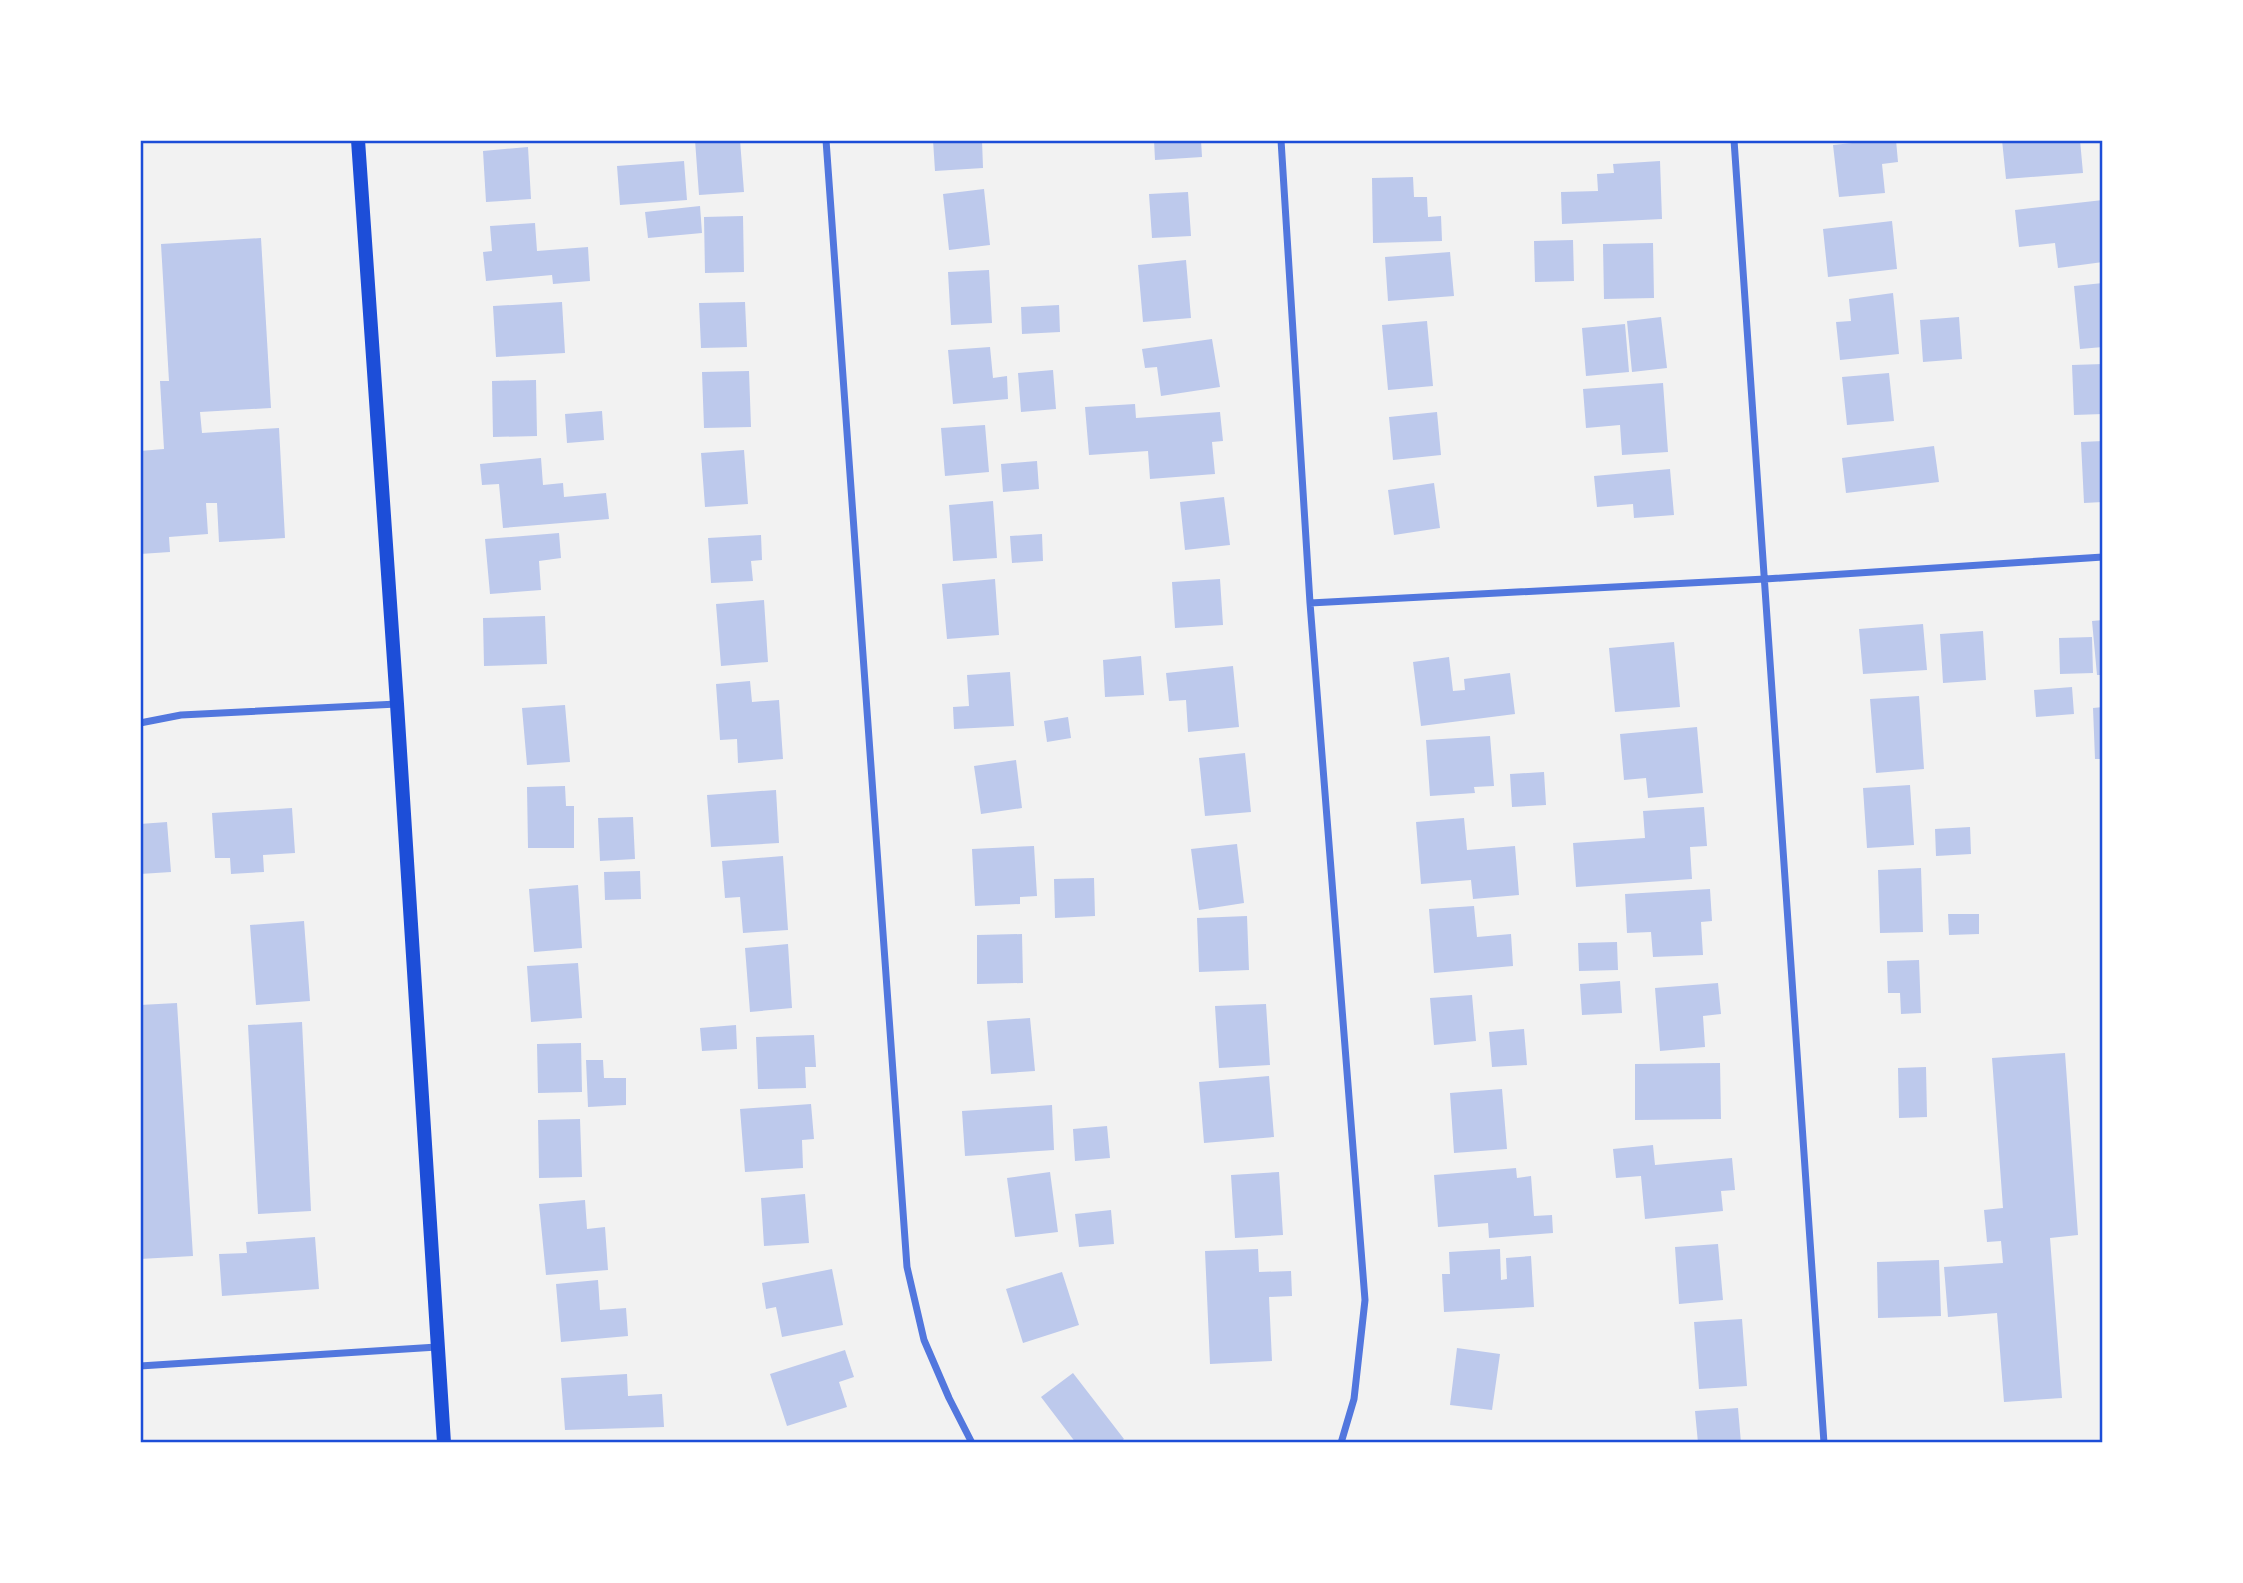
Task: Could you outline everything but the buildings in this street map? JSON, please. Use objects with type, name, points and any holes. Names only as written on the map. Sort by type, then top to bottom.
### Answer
[{"type":"main road","points":[[358,140],[444,1443]]},
{"type":"street","points":[[826,140],[907,1267],[924,1340],[948,1398],[972,1443]]},
{"type":"street","points":[[1281,140],[1310,603],[1365,1300],[1354,1399],[1341,1443]]},
{"type":"street","points":[[1734,140],[1824,1443]]},
{"type":"street","points":[[1310,603],[1765,579],[2103,557]]},
{"type":"street","points":[[140,723],[181,715],[397,704]]},
{"type":"street","points":[[140,1366],[437,1347]]}]
